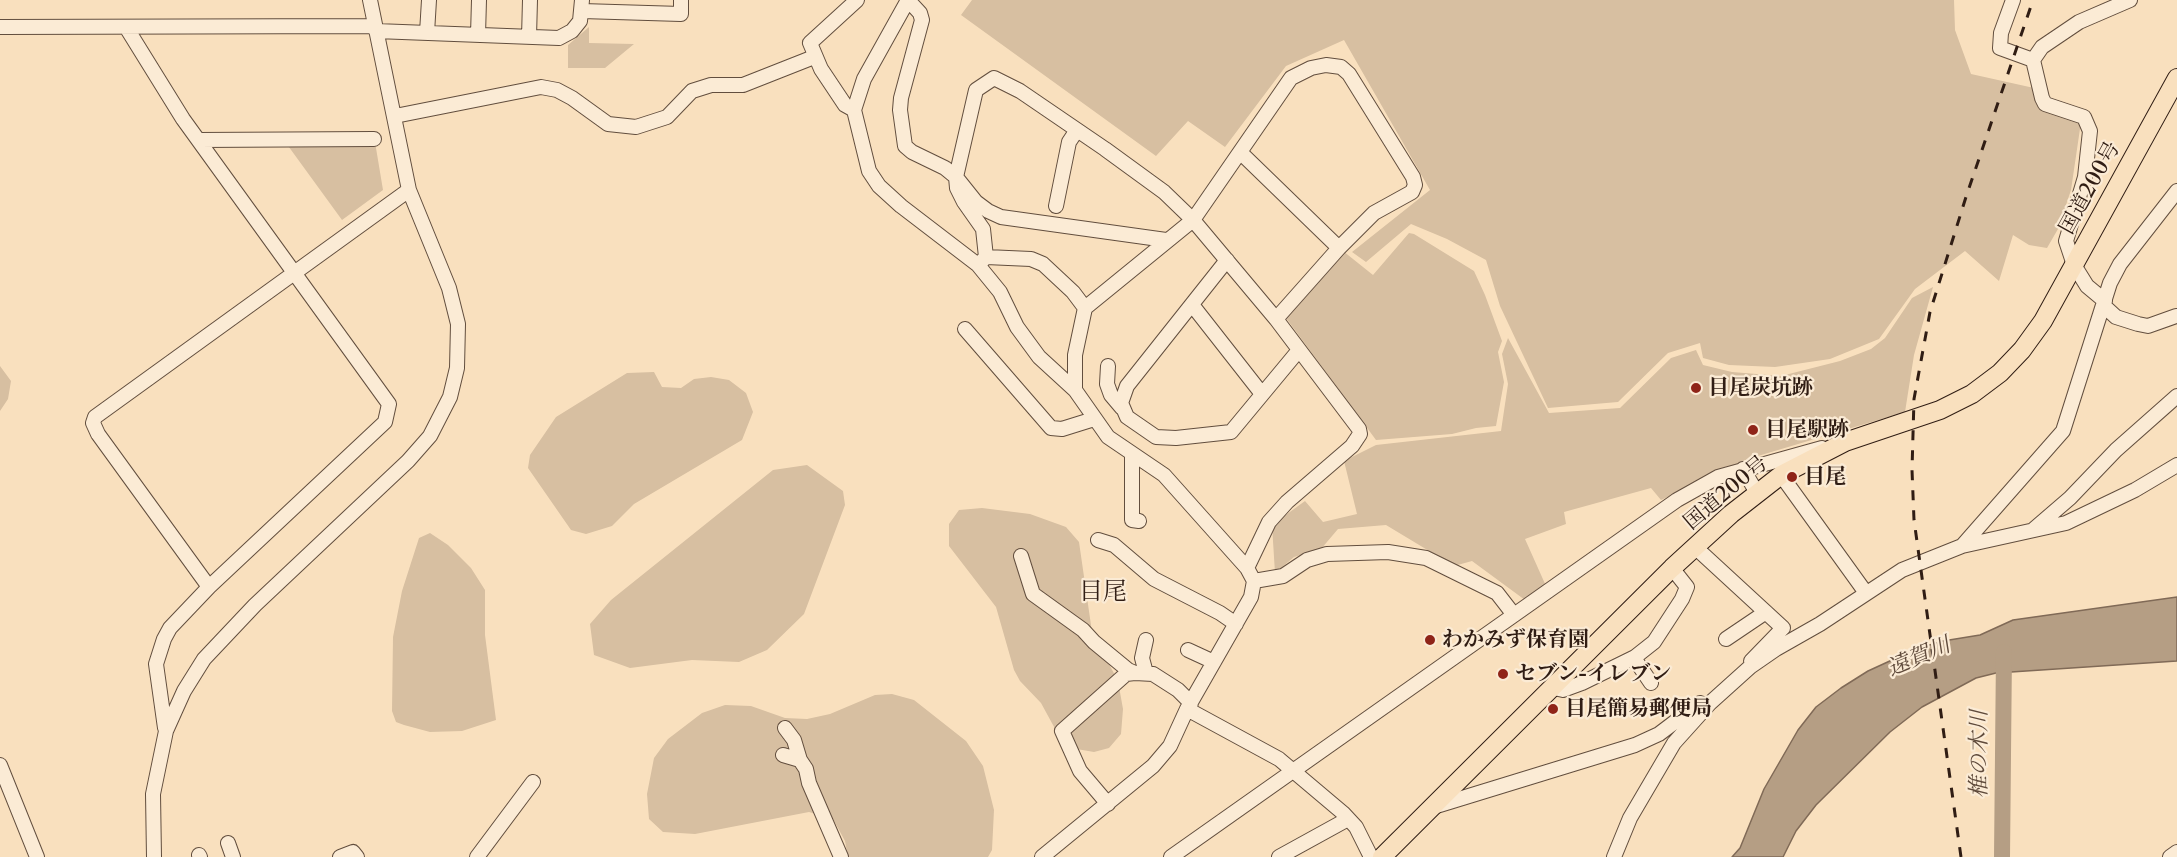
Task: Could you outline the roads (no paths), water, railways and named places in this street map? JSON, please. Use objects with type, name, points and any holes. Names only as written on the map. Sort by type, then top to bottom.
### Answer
[{"type":"highway","name":"国道200号","points":[[1382,857],[1672,568],[1757,493],[1781,475],[1845,442],[1940,410],[1972,394],[2000,373],[2022,350],[2043,321],[2177,78]]},
{"type":"street","points":[[154,857],[153,794],[165,731],[184,691],[204,659],[255,605],[408,461],[430,436],[450,397],[457,368],[458,324],[448,288],[409,190],[370,0]]},
{"type":"street","points":[[427,33],[429,0]]},
{"type":"street","points":[[478,35],[479,0]]},
{"type":"street","points":[[528,37],[530,0]]},
{"type":"street","points":[[0,27],[376,28],[427,33],[559,38],[577,25],[582,5],[681,14],[681,0]]},
{"type":"street","points":[[854,110],[845,105],[814,57],[810,43],[857,0]]},
{"type":"street","points":[[1085,308],[1044,264],[1031,259],[982,261],[958,252],[879,186],[869,171],[854,110],[864,79],[908,0],[920,13],[922,20],[901,98],[902,135],[905,146],[956,177],[976,202],[1001,217],[1166,240]]},
{"type":"street","points":[[2013,0],[2001,33],[2000,48],[2033,60]]},
{"type":"street","points":[[2130,0],[2092,15],[2052,38],[2033,60],[2045,104],[2084,117],[2090,131],[2085,177],[2066,241],[2074,265],[2087,286],[2116,317],[2148,326],[2176,316]]},
{"type":"street","points":[[126,27],[199,140],[386,398],[388,417],[363,445],[209,586],[170,627],[159,651],[157,676],[165,731]]},
{"type":"street","points":[[395,116],[542,87],[557,90],[572,98],[608,124],[636,128],[667,117],[692,91],[711,85],[743,85],[814,57]]},
{"type":"street","points":[[1075,390],[1075,355],[1085,308],[1193,220],[1291,78],[1311,68],[1326,65],[1341,67],[1349,74],[1413,177],[1415,185],[1412,192],[1374,213],[1339,248],[1276,320]]},
{"type":"street","points":[[1042,857],[1153,766],[1170,746],[1189,706],[1251,597],[1254,581],[1247,568],[1164,475],[1108,437],[1075,390],[1039,357],[1017,327],[982,261],[983,229],[964,202],[957,188],[956,177],[976,90],[994,78],[1020,92],[1077,130],[1164,192],[1193,220],[1227,260],[1357,424],[1360,434],[1352,446],[1287,502],[1269,522],[1247,568]]},
{"type":"street","points":[[1056,206],[1069,142],[1077,130]]},
{"type":"street","points":[[199,140],[374,139]]},
{"type":"street","points":[[1240,152],[1339,248]]},
{"type":"street","points":[[209,586],[98,434],[93,423],[101,412],[409,190]]},
{"type":"street","points":[[1962,546],[2062,431],[2120,264],[2177,191]]},
{"type":"street","points":[[1122,408],[1122,397],[1127,386],[1193,306],[1227,260]]},
{"type":"street","points":[[1193,306],[1262,394]]},
{"type":"street","points":[[965,329],[1051,428],[1062,429],[1094,419]]},
{"type":"street","points":[[1108,366],[1107,384],[1111,395],[1134,423],[1156,436],[1176,438],[1231,432],[1299,350]]},
{"type":"street","points":[[2030,531],[2070,498],[2116,450],[2177,396]]},
{"type":"street","points":[[1172,857],[1677,500],[1718,477],[1845,442]]},
{"type":"street","points":[[1132,454],[1132,520],[1139,520]]},
{"type":"street","points":[[1614,857],[1630,818],[1656,771],[1692,721],[1750,668],[1902,570],[1962,546],[2076,519],[2177,465]]},
{"type":"street","points":[[1743,469],[1757,493]]},
{"type":"street","points":[[1781,475],[1866,593]]},
{"type":"street","points":[[1098,540],[1114,545],[1155,579],[1220,613],[1236,624]]},
{"type":"street","points":[[1695,548],[1783,628],[1755,654],[1750,668]]},
{"type":"street","points":[[1254,581],[1283,576],[1307,560],[1327,554],[1388,552],[1426,558],[1497,593],[1514,615]]},
{"type":"street","points":[[1021,556],[1033,594],[1083,630],[1094,642],[1136,674]]},
{"type":"street","points":[[1554,688],[1563,690],[1582,683],[1634,658],[1654,642],[1682,599],[1687,587],[1672,568]]},
{"type":"street","points":[[1730,639],[1766,612]]},
{"type":"street","points":[[1108,804],[1080,771],[1062,731],[1136,674],[1146,640]]},
{"type":"street","points":[[1188,650],[1214,662]]},
{"type":"street","points":[[1096,653],[1108,665],[1136,674],[1153,674],[1166,681],[1189,706],[1279,759],[1356,827],[1371,857]]},
{"type":"street","points":[[1634,658],[1651,683]]},
{"type":"street","points":[[1432,807],[1635,745],[1659,734],[1711,694],[1730,685]]},
{"type":"street","points":[[785,728],[794,740],[809,783],[841,857]]},
{"type":"street","points":[[783,755],[800,760]]},
{"type":"street","points":[[0,765],[37,857]]},
{"type":"street","points":[[477,857],[533,782]]},
{"type":"street","points":[[1279,857],[1348,819]]},
{"type":"street","points":[[228,843],[233,857]]},
{"type":"street","points":[[340,857],[353,852],[357,857]]},
{"type":"street","points":[[2170,857],[2177,852]]},
{"type":"water","name":"遠賀川","points":[[2177,597],[2177,661],[1996,673],[1976,678],[1922,707],[1890,732],[1816,805],[1796,831],[1783,857],[1732,857],[1740,848],[1764,789],[1798,730],[1816,707],[1868,671],[1916,649],[1943,641],[1980,635],[2013,620]]},
{"type":"waterway","name":"椎の木川","points":[[2002,857],[2004,652]]},
{"type":"railway","points":[[1961,857],[1914,520],[1912,470],[1914,399],[1930,312],[1966,197],[2033,0]]},
{"type":"place","name":"目尾炭坑跡","points":[[1696,388]]},
{"type":"place","name":"目尾駅跡","points":[[1753,430]]},
{"type":"place","name":"目尾","points":[[1792,477]]},
{"type":"place","name":"わかみず保育園","points":[[1430,640]]},
{"type":"place","name":"セブン-イレブン","points":[[1503,674]]},
{"type":"place","name":"目尾簡易郵便局","points":[[1553,709]]},
{"type":"district","name":"目尾","points":[[1103,592]]}]
